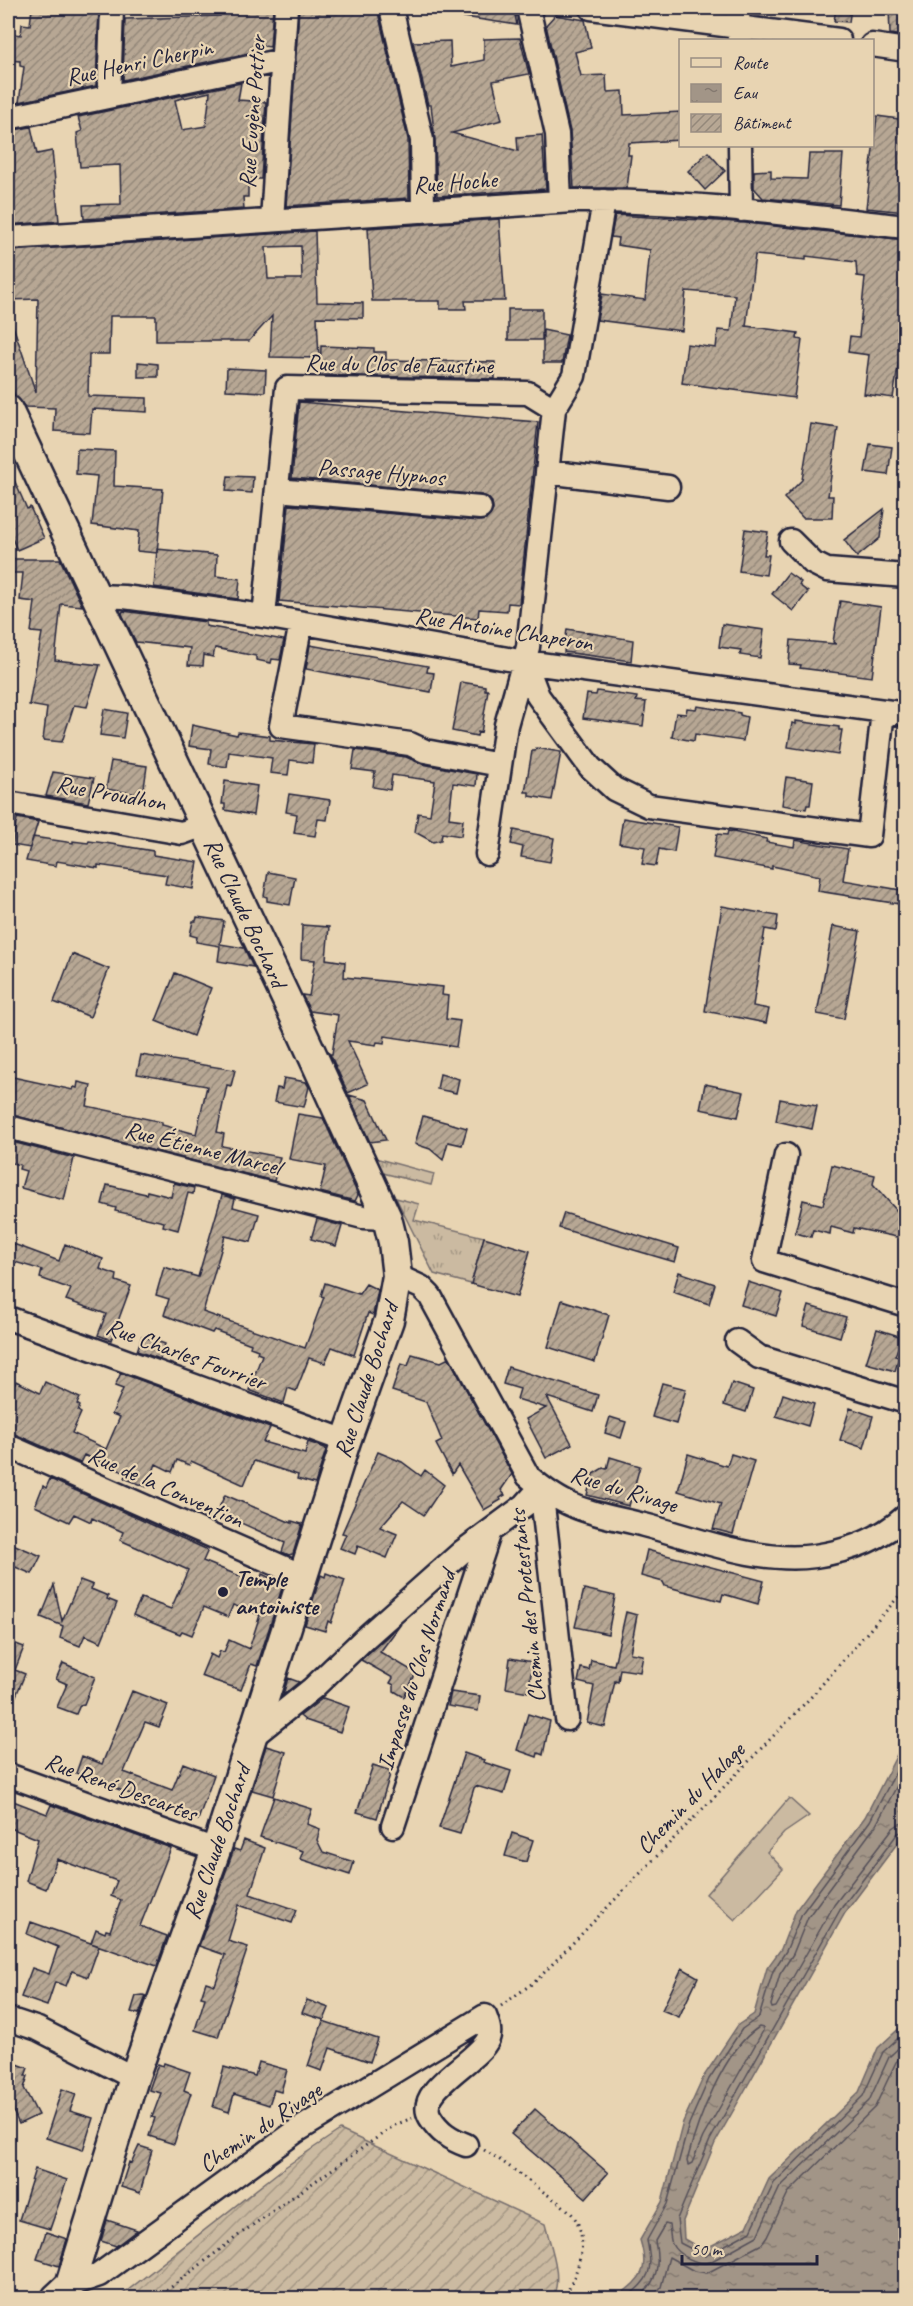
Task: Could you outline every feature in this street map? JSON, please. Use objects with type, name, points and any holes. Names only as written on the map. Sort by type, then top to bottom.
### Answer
[{"type":"main road","name":"Rue Claude Bochard","points":[[8,410],[387,1218],[393,1242],[397,1276],[389,1320],[346,1441],[216,1850],[134,2078],[63,2292]]},
{"type":"street","points":[[109,95],[112,8]]},
{"type":"street","name":"Rue Eugène Pottier","points":[[272,220],[286,8]]},
{"type":"street","points":[[391,8],[422,140],[423,211]]},
{"type":"street","points":[[528,8],[556,134],[560,201]]},
{"type":"street","points":[[591,8],[738,25],[832,39]]},
{"type":"street","points":[[874,45],[906,50]]},
{"type":"street","name":"Rue Henri Cherpin","points":[[8,118],[282,60]]},
{"type":"street","points":[[740,147],[741,210]]},
{"type":"street","name":"Rue Hoche","points":[[8,238],[560,201],[604,201],[741,210],[906,227]]},
{"type":"street","points":[[487,854],[506,725],[528,646],[554,409],[574,376],[604,201]]},
{"type":"street","name":"Rue du Clos de Faustine","points":[[264,616],[287,388],[528,393],[554,409]]},
{"type":"street","points":[[547,472],[668,487]]},
{"type":"street","name":"Passage Hypnos","points":[[277,490],[480,508]]},
{"type":"street","points":[[791,541],[813,563],[827,570],[906,576]]},
{"type":"street","name":"Rue Antoine Chaperon","points":[[95,596],[124,597],[264,616],[525,662],[906,714]]},
{"type":"street","points":[[301,623],[281,726],[410,744],[425,751],[500,765]]},
{"type":"street","points":[[525,662],[538,696],[590,767],[614,789],[649,806],[869,836],[883,711]]},
{"type":"street","name":"Rue Proudhon","points":[[8,803],[182,833],[204,825]]},
{"type":"street","name":"Rue Étienne Marcel","points":[[8,1127],[363,1216],[387,1218]]},
{"type":"street","points":[[786,1155],[764,1261],[906,1305]]},
{"type":"street","name":"Rue du Rivage","points":[[397,1276],[421,1287],[430,1296],[528,1476],[541,1487],[575,1507],[740,1551],[777,1556],[814,1556],[855,1547],[892,1528],[906,1516]]},
{"type":"street","name":"Rue Charles Fourrier","points":[[8,1318],[346,1441]]},
{"type":"street","points":[[737,1341],[759,1357],[906,1402]]},
{"type":"street","name":"Rue de la Convention","points":[[8,1446],[303,1576]]},
{"type":"street","points":[[252,1737],[286,1711],[463,1551],[525,1505],[541,1487]]},
{"type":"street","name":"Chemin des Protestants","points":[[541,1487],[567,1719]]},
{"type":"street","name":"Impasse du Clos Normand","points":[[393,1826],[490,1531]]},
{"type":"street","name":"Rue René Descartes","points":[[8,1775],[216,1850]]},
{"type":"street","points":[[466,2145],[451,2139],[437,2127],[427,2112],[429,2101],[438,2087],[488,2039],[489,2028],[485,2016]]},
{"type":"street","name":"Chemin du Rivage","points":[[63,2292],[99,2275],[295,2132],[485,2016]]},
{"type":"street","points":[[8,2019],[38,2029],[134,2078]]},
{"type":"path","name":"Chemin du Halage","points":[[485,2016],[537,1980],[812,1696],[906,1588]]},
{"type":"path","points":[[157,2298],[243,2232],[394,2125],[427,2112]]},
{"type":"path","points":[[466,2145],[498,2158],[570,2212],[579,2225],[582,2237],[581,2250],[571,2286],[564,2298]]},
{"type":"green space","points":[[375,1158],[434,1174],[431,1185],[383,1173]]},
{"type":"green space","points":[[396,1198],[419,1204],[414,1220],[484,1237],[471,1284],[434,1274]]},
{"type":"green space","points":[[789,1798],[809,1816],[784,1833],[767,1852],[783,1869],[735,1920],[706,1894]]},
{"type":"green space","points":[[340,2130],[545,2224],[553,2251],[557,2281],[552,2298],[118,2298],[285,2167]]},
{"type":"water","points":[[905,1739],[905,1833],[845,1913],[715,2143],[683,2221],[684,2239],[703,2250],[747,2227],[769,2179],[859,2092],[878,2048],[905,2023],[905,2298],[616,2298],[641,2274],[644,2260],[640,2240],[662,2202],[683,2122],[704,2076],[738,2025],[754,2014],[767,1968],[781,1949],[796,1910],[865,1817]]},
{"type":"building","points":[[32,8],[99,8],[96,86],[19,102],[24,67],[20,66],[20,61],[8,60],[8,33],[21,35],[22,24],[30,25]]},
{"type":"building","points":[[221,8],[273,8],[270,47],[256,45],[256,51],[123,80],[125,19],[220,16]]},
{"type":"building","points":[[299,8],[324,8],[325,12],[349,8],[377,8],[408,139],[409,198],[286,206]]},
{"type":"building","points":[[458,8],[514,10],[517,25],[458,16]]},
{"type":"building","points":[[836,8],[851,8],[849,22],[834,21]]},
{"type":"building","points":[[889,8],[906,8],[906,36],[890,34]]},
{"type":"building","points":[[555,15],[585,20],[591,48],[575,52],[581,76],[606,75],[607,92],[623,91],[624,115],[679,112],[679,140],[629,143],[628,155],[631,155],[627,188],[574,188],[570,131],[546,25]]},
{"type":"building","points":[[520,38],[529,74],[493,81],[502,120],[452,133],[518,151],[517,137],[542,135],[546,189],[437,196],[431,105],[428,105],[413,42],[450,41],[451,67],[484,60],[484,39]]},
{"type":"building","points":[[241,83],[238,100],[266,102],[261,179],[248,179],[248,197],[243,197],[244,209],[84,219],[83,205],[121,204],[120,165],[80,167],[77,133],[82,131],[78,117]],"holes":[[[210,92],[206,126],[182,130],[175,100]]]},
{"type":"building","points":[[877,116],[906,120],[906,212],[866,208]]},
{"type":"building","points":[[31,127],[37,154],[52,151],[59,221],[8,225],[8,131]]},
{"type":"building","points":[[708,152],[725,171],[705,190],[688,171]]},
{"type":"building","points":[[809,154],[843,154],[839,205],[763,198],[754,188],[754,171],[771,170],[771,178],[807,179]]},
{"type":"building","points":[[615,215],[736,222],[906,240],[906,318],[893,398],[864,394],[869,355],[848,352],[850,336],[859,337],[865,277],[857,276],[856,262],[806,256],[806,260],[755,255],[746,326],[798,333],[797,339],[802,340],[794,398],[682,383],[687,344],[716,348],[718,330],[731,331],[735,295],[686,291],[682,331],[597,320],[602,294],[645,300],[650,250],[617,245],[618,238],[611,237]]},
{"type":"building","points":[[499,219],[505,301],[465,301],[466,309],[440,309],[440,301],[372,301],[368,228]]},
{"type":"building","points":[[315,231],[317,302],[363,303],[363,318],[317,317],[319,358],[270,357],[272,316],[249,341],[156,341],[156,316],[110,316],[109,354],[89,354],[88,396],[147,398],[147,412],[92,409],[90,433],[54,431],[55,408],[25,407],[15,395],[8,380],[8,318],[10,317],[36,393],[38,299],[8,300],[8,251]],"holes":[[[301,246],[302,279],[268,279],[266,247]]]},
{"type":"building","points":[[508,309],[542,309],[542,340],[508,340]]},
{"type":"building","points":[[543,330],[567,335],[562,363],[543,363]]},
{"type":"building","points":[[321,346],[374,348],[374,352],[386,352],[386,360],[495,362],[495,379],[320,375]]},
{"type":"building","points":[[138,362],[158,364],[158,377],[138,377]]},
{"type":"building","points":[[227,368],[266,370],[265,392],[226,390]]},
{"type":"building","points":[[299,402],[538,422],[519,604],[508,603],[507,611],[479,609],[478,618],[279,601],[289,505],[479,521],[486,520],[493,510],[492,502],[481,495],[292,478]]},
{"type":"building","points":[[811,424],[838,428],[828,496],[833,496],[832,518],[803,518],[784,498],[802,480]]},
{"type":"building","points":[[870,444],[892,447],[888,475],[865,472]]},
{"type":"building","points":[[77,449],[115,451],[114,486],[163,489],[157,553],[137,551],[139,531],[92,525],[97,476],[76,474]]},
{"type":"building","points":[[8,466],[27,509],[30,507],[44,538],[17,550],[8,529]]},
{"type":"building","points":[[228,476],[253,477],[252,493],[226,491]]},
{"type":"building","points":[[884,509],[880,538],[857,557],[844,540]]},
{"type":"building","points":[[745,529],[768,532],[764,555],[769,555],[766,575],[739,571]]},
{"type":"building","points":[[157,549],[217,555],[216,576],[240,579],[238,599],[154,587]]},
{"type":"building","points":[[8,559],[60,559],[82,606],[61,604],[55,660],[100,665],[87,707],[74,705],[62,742],[43,740],[47,708],[29,705],[42,633],[31,632],[35,602],[20,600],[23,573],[8,573]]},
{"type":"building","points":[[788,573],[801,582],[799,585],[808,592],[793,611],[772,594]]},
{"type":"building","points":[[840,601],[881,607],[872,677],[800,668],[801,665],[789,664],[791,640],[836,644],[833,642]]},
{"type":"building","points":[[123,611],[206,622],[206,626],[284,640],[280,660],[272,659],[271,663],[256,660],[256,656],[215,648],[213,657],[204,655],[203,666],[188,665],[190,648],[136,642],[122,614]]},
{"type":"building","points":[[722,624],[764,630],[760,658],[740,655],[741,650],[719,647]]},
{"type":"building","points":[[567,629],[633,640],[631,661],[564,652]]},
{"type":"building","points":[[310,645],[428,666],[427,672],[434,673],[431,692],[306,669]]},
{"type":"building","points":[[461,682],[485,686],[485,690],[488,690],[481,733],[478,732],[477,736],[452,731]]},
{"type":"building","points":[[597,691],[637,697],[636,701],[646,702],[643,726],[583,718],[587,694],[596,695]]},
{"type":"building","points":[[697,706],[740,713],[747,717],[743,741],[695,734],[694,741],[672,737],[676,713],[686,714],[687,708],[696,709]]},
{"type":"building","points":[[104,709],[127,713],[123,738],[100,735]]},
{"type":"building","points":[[796,721],[839,727],[839,730],[842,730],[838,755],[788,747],[792,723],[796,724]]},
{"type":"building","points":[[192,725],[237,735],[238,732],[270,736],[270,740],[314,744],[312,763],[290,760],[288,775],[270,773],[272,758],[229,752],[227,767],[209,764],[211,749],[189,746]]},
{"type":"building","points":[[536,748],[561,752],[552,800],[529,796],[529,792],[525,792],[532,751]]},
{"type":"building","points":[[355,750],[406,757],[422,764],[477,774],[476,786],[453,783],[449,818],[463,820],[461,836],[442,833],[441,840],[433,842],[415,832],[418,813],[430,815],[435,781],[392,775],[390,790],[373,787],[375,772],[352,769]]},
{"type":"building","points":[[111,761],[147,766],[143,795],[106,789]]},
{"type":"building","points":[[53,772],[94,778],[88,803],[46,796]]},
{"type":"building","points":[[786,777],[813,781],[810,805],[807,805],[806,809],[782,805]]},
{"type":"building","points":[[225,781],[257,786],[253,815],[225,810],[225,804],[222,804]]},
{"type":"building","points":[[289,794],[330,800],[327,820],[318,819],[315,836],[294,833],[297,814],[286,812]]},
{"type":"building","points":[[17,818],[38,822],[30,848],[12,845]]},
{"type":"building","points":[[623,818],[678,827],[674,852],[659,849],[656,866],[642,864],[645,847],[619,843]]},
{"type":"building","points":[[514,830],[554,838],[550,862],[521,857],[523,847],[511,844]]},
{"type":"building","points":[[728,831],[794,847],[795,840],[848,849],[843,880],[906,891],[906,905],[818,891],[820,876],[772,866],[772,869],[713,858],[717,834],[727,835]]},
{"type":"building","points":[[33,837],[73,843],[73,841],[88,843],[89,841],[105,843],[153,851],[153,855],[198,862],[193,889],[165,884],[167,875],[98,865],[98,868],[57,861],[56,866],[26,861]]},
{"type":"building","points":[[268,872],[295,877],[290,905],[267,901],[267,897],[264,896]]},
{"type":"building","points":[[722,906],[778,916],[776,931],[765,929],[753,1006],[769,1009],[766,1023],[705,1011]]},
{"type":"building","points":[[197,917],[224,921],[220,944],[244,948],[253,967],[218,961],[220,946],[196,942],[197,937],[190,935],[193,921],[196,921]]},
{"type":"building","points":[[302,925],[329,927],[326,959],[345,962],[344,977],[443,987],[442,995],[448,996],[446,1019],[460,1021],[456,1047],[385,1036],[384,1043],[377,1042],[376,1045],[348,1041],[368,1084],[348,1093],[330,1054],[332,1054],[338,1015],[310,1011],[302,995],[309,996],[315,960],[301,959]]},
{"type":"building","points":[[833,926],[860,931],[844,1019],[817,1014]]},
{"type":"building","points":[[72,954],[109,969],[90,1017],[54,1002]]},
{"type":"building","points":[[175,973],[211,988],[193,1036],[156,1021]]},
{"type":"building","points":[[141,1055],[235,1070],[231,1086],[227,1085],[217,1132],[224,1134],[222,1146],[280,1157],[274,1181],[8,1114],[8,1076],[73,1090],[74,1087],[77,1088],[78,1082],[91,1085],[87,1106],[162,1122],[162,1125],[196,1134],[207,1086],[137,1074]]},
{"type":"building","points":[[440,1074],[459,1079],[456,1093],[437,1089]]},
{"type":"building","points":[[284,1078],[306,1082],[309,1087],[304,1107],[274,1102],[277,1088],[282,1089]]},
{"type":"building","points":[[705,1084],[744,1092],[738,1117],[700,1109]]},
{"type":"building","points":[[349,1095],[367,1100],[386,1140],[370,1142]]},
{"type":"building","points":[[780,1099],[817,1106],[812,1129],[776,1121]]},
{"type":"building","points":[[298,1114],[323,1118],[358,1195],[355,1201],[320,1192],[326,1166],[289,1159]]},
{"type":"building","points":[[423,1116],[467,1128],[462,1145],[448,1142],[443,1160],[430,1149],[415,1144]]},
{"type":"building","points":[[12,1142],[74,1158],[64,1200],[21,1188],[26,1171],[19,1169],[20,1165],[8,1162]]},
{"type":"building","points":[[832,1165],[875,1175],[873,1184],[906,1221],[906,1239],[854,1228],[853,1233],[831,1227],[830,1234],[813,1230],[811,1237],[795,1233],[803,1200],[823,1205]]},
{"type":"building","points":[[174,1183],[194,1188],[193,1194],[188,1193],[178,1230],[163,1226],[164,1222],[115,1211],[116,1208],[102,1204],[107,1185],[171,1197]]},
{"type":"building","points":[[222,1195],[235,1199],[233,1207],[259,1214],[251,1242],[225,1236],[203,1312],[305,1348],[324,1297],[321,1296],[325,1283],[359,1294],[366,1284],[378,1290],[373,1315],[368,1313],[354,1355],[332,1347],[325,1363],[309,1358],[296,1391],[288,1388],[284,1403],[249,1390],[262,1355],[257,1353],[258,1350],[250,1347],[251,1344],[214,1330],[212,1333],[164,1315],[169,1299],[156,1295],[164,1267],[198,1277]]},
{"type":"building","points":[[564,1213],[679,1248],[675,1262],[559,1228]]},
{"type":"building","points":[[317,1219],[342,1226],[336,1246],[311,1239]]},
{"type":"building","points":[[484,1237],[530,1251],[517,1297],[471,1284]]},
{"type":"building","points":[[8,1242],[59,1261],[65,1244],[103,1259],[100,1269],[117,1275],[116,1281],[131,1286],[111,1340],[98,1335],[106,1314],[66,1300],[71,1289],[40,1278],[42,1270],[8,1260]]},
{"type":"building","points":[[679,1272],[715,1284],[709,1304],[673,1292]]},
{"type":"building","points":[[748,1282],[783,1293],[776,1316],[741,1305]]},
{"type":"building","points":[[562,1300],[609,1315],[595,1362],[548,1347]]},
{"type":"building","points":[[809,1306],[846,1317],[840,1337],[803,1326]]},
{"type":"building","points":[[877,1329],[902,1337],[895,1356],[899,1357],[895,1371],[866,1363]]},
{"type":"building","points":[[142,1336],[165,1344],[160,1359],[137,1351]]},
{"type":"building","points":[[412,1354],[441,1362],[449,1358],[512,1474],[501,1490],[505,1495],[484,1510],[458,1465],[452,1474],[436,1444],[442,1441],[426,1402],[392,1391],[401,1364],[408,1366]]},
{"type":"building","points":[[508,1367],[598,1395],[593,1412],[547,1397],[572,1444],[546,1458],[526,1419],[546,1408],[517,1399],[520,1389],[503,1384]]},
{"type":"building","points":[[121,1373],[270,1428],[263,1442],[305,1454],[308,1442],[325,1448],[315,1484],[297,1479],[298,1475],[254,1461],[244,1485],[191,1461],[189,1465],[177,1460],[172,1472],[156,1464],[147,1487],[124,1478],[126,1473],[84,1455],[80,1463],[8,1431],[8,1381],[15,1384],[16,1381],[40,1393],[45,1382],[80,1398],[77,1404],[80,1406],[78,1411],[81,1413],[72,1433],[106,1449],[120,1417],[112,1414],[123,1389],[115,1386]]},
{"type":"building","points":[[662,1383],[686,1389],[676,1424],[652,1417]]},
{"type":"building","points":[[732,1383],[753,1390],[746,1412],[724,1405]]},
{"type":"building","points":[[783,1394],[814,1404],[808,1426],[776,1416]]},
{"type":"building","points":[[850,1408],[873,1416],[864,1448],[840,1440]]},
{"type":"building","points":[[610,1417],[626,1422],[621,1438],[605,1433]]},
{"type":"building","points":[[378,1452],[402,1462],[421,1476],[425,1470],[444,1485],[424,1515],[403,1501],[380,1527],[397,1534],[387,1558],[358,1546],[355,1554],[340,1548],[346,1534],[342,1533]]},
{"type":"building","points":[[688,1454],[727,1466],[731,1454],[754,1461],[733,1534],[713,1529],[721,1504],[678,1491]]},
{"type":"building","points":[[610,1457],[640,1466],[629,1506],[587,1495],[593,1474],[603,1468],[607,1469]]},
{"type":"building","points":[[50,1479],[208,1550],[203,1561],[259,1584],[262,1574],[279,1582],[282,1588],[257,1666],[251,1664],[241,1690],[201,1676],[210,1654],[217,1658],[220,1651],[224,1652],[229,1640],[249,1649],[260,1615],[233,1605],[228,1617],[204,1607],[192,1635],[182,1631],[180,1634],[133,1615],[141,1598],[171,1609],[188,1570],[120,1540],[123,1532],[92,1518],[91,1522],[74,1514],[69,1522],[35,1506],[43,1486],[46,1488]]},
{"type":"building","points":[[225,1495],[292,1523],[292,1521],[302,1524],[293,1554],[282,1552],[285,1543],[217,1512]]},
{"type":"building","points":[[8,1542],[41,1556],[32,1574],[8,1564]]},
{"type":"building","points":[[647,1550],[764,1581],[758,1604],[723,1594],[721,1601],[665,1586],[663,1582],[641,1576]]},
{"type":"building","points":[[326,1573],[345,1580],[331,1623],[328,1621],[325,1631],[305,1625],[321,1575],[325,1577]]},
{"type":"building","points":[[80,1580],[93,1585],[91,1589],[108,1596],[107,1599],[117,1603],[101,1642],[85,1635],[80,1646],[60,1638],[63,1626],[41,1617],[54,1585],[62,1621]]},
{"type":"building","points":[[584,1589],[615,1596],[608,1634],[575,1627]]},
{"type":"building","points":[[626,1612],[637,1615],[630,1653],[643,1655],[640,1672],[620,1669],[618,1682],[615,1681],[605,1727],[587,1723],[594,1686],[578,1682],[581,1668],[589,1670],[591,1660],[614,1665]]},
{"type":"building","points":[[401,1624],[380,1652],[416,1673],[404,1697],[394,1691],[394,1685],[390,1683],[393,1678],[361,1660]]},
{"type":"building","points":[[8,1641],[24,1647],[15,1670],[25,1674],[8,1715]]},
{"type":"building","points":[[510,1658],[533,1662],[528,1692],[506,1688]]},
{"type":"building","points":[[63,1663],[95,1677],[84,1704],[80,1705],[76,1714],[57,1707],[67,1684],[56,1679]]},
{"type":"building","points":[[288,1678],[299,1682],[283,1695]]},
{"type":"building","points":[[132,1691],[168,1705],[159,1727],[145,1722],[124,1772],[172,1790],[183,1763],[214,1775],[198,1820],[76,1773],[82,1756],[102,1764]]},
{"type":"building","points":[[451,1692],[480,1696],[478,1711],[448,1706]]},
{"type":"building","points":[[323,1698],[349,1707],[340,1732],[305,1720],[300,1716]]},
{"type":"building","points":[[528,1714],[550,1721],[543,1755],[538,1753],[537,1757],[517,1750]]},
{"type":"building","points":[[266,1746],[286,1752],[273,1796],[252,1790]]},
{"type":"building","points":[[464,1753],[511,1771],[504,1794],[476,1786],[474,1788],[460,1834],[439,1828]]},
{"type":"building","points":[[373,1765],[391,1771],[377,1818],[357,1812]]},
{"type":"building","points":[[274,1797],[312,1809],[307,1824],[320,1829],[317,1840],[323,1852],[354,1862],[350,1875],[300,1859],[303,1851],[260,1837]]},
{"type":"building","points":[[8,1799],[47,1814],[51,1805],[171,1848],[140,1926],[167,1936],[157,1966],[91,1943],[96,1929],[105,1933],[106,1930],[110,1931],[121,1900],[111,1896],[117,1881],[57,1859],[46,1889],[26,1881],[38,1839],[8,1827]]},
{"type":"building","points":[[512,1833],[533,1840],[526,1862],[505,1856]]},
{"type":"building","points":[[244,1840],[265,1848],[250,1894],[297,1910],[292,1923],[239,1905],[228,1941],[248,1947],[218,2037],[195,2030],[205,1998],[201,1997],[206,1982],[215,1985],[225,1955],[199,1946],[234,1849],[240,1851]]},
{"type":"building","points":[[31,1922],[99,1946],[88,1977],[72,1971],[66,1986],[55,1982],[47,2006],[21,1997],[32,1968],[49,1974],[58,1947],[27,1934]]},
{"type":"building","points":[[682,1968],[698,1977],[679,2017],[662,2010]]},
{"type":"building","points":[[136,1996],[146,1996],[139,2014],[131,2012]]},
{"type":"building","points":[[307,2000],[329,2008],[324,2020],[302,2013]]},
{"type":"building","points":[[323,2021],[378,2039],[370,2062],[330,2048],[322,2071],[308,2066]]},
{"type":"building","points":[[12,2062],[28,2068],[24,2088],[38,2115],[19,2124],[8,2100],[8,2074]]},
{"type":"building","points":[[259,2062],[287,2070],[281,2092],[274,2090],[269,2105],[234,2094],[229,2112],[213,2107],[224,2067],[255,2076]]},
{"type":"building","points":[[164,2063],[190,2072],[184,2090],[191,2093],[174,2144],[149,2136],[155,2118],[152,2117],[161,2093],[149,2090],[158,2064],[163,2066]]},
{"type":"building","points":[[62,2089],[76,2094],[70,2111],[93,2118],[83,2150],[46,2138]]},
{"type":"building","points":[[535,2109],[608,2173],[586,2198],[511,2134]]},
{"type":"building","points":[[139,2146],[152,2150],[140,2193],[121,2187],[129,2162],[131,2163]]},
{"type":"building","points":[[35,2169],[67,2180],[50,2229],[19,2220]]},
{"type":"building","points":[[107,2220],[137,2230],[116,2246],[101,2241]]},
{"type":"building","points":[[46,2232],[67,2239],[59,2266],[37,2259]]},
{"type":"place","name":"Temple antoiniste","points":[[223,1592]]}]
